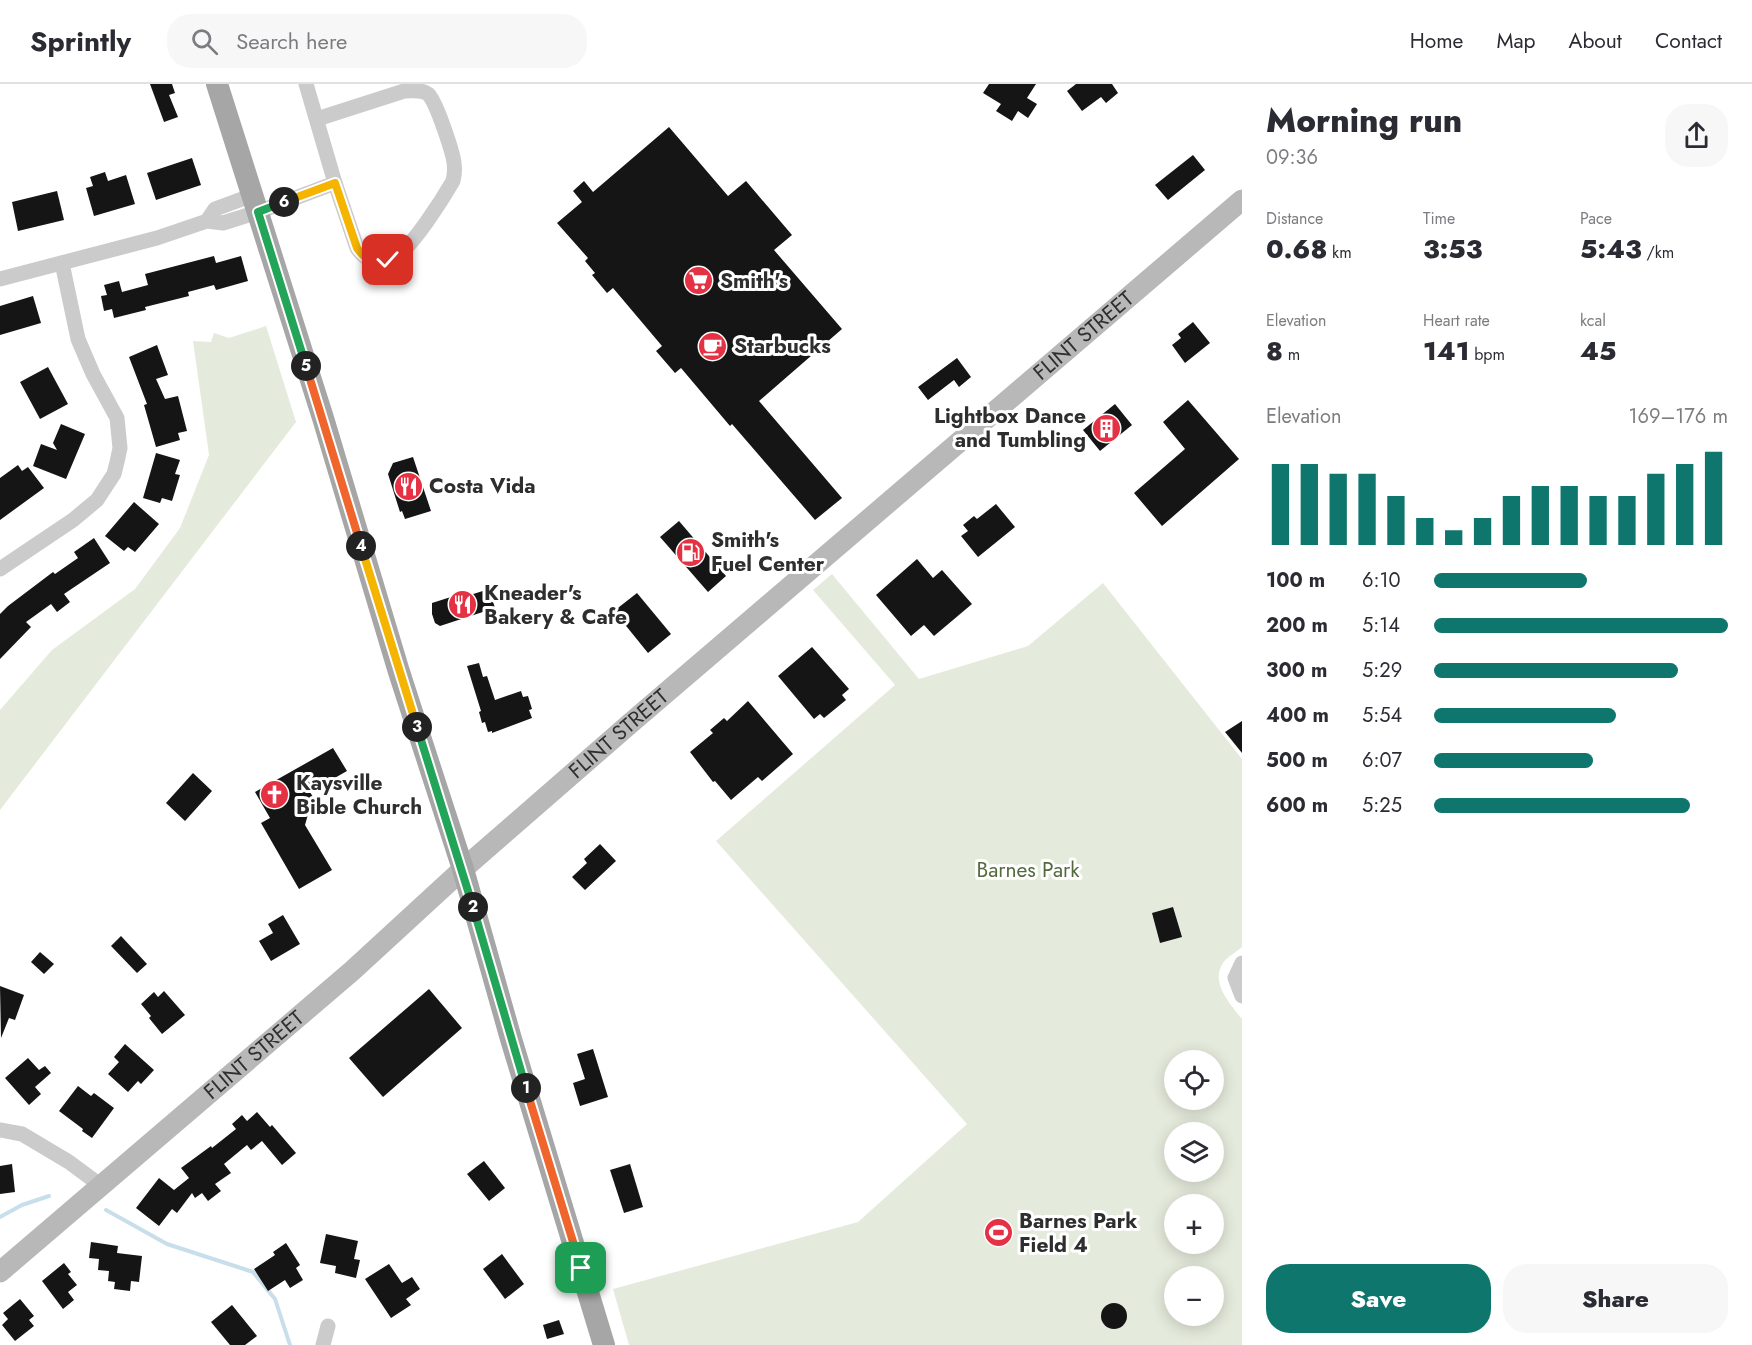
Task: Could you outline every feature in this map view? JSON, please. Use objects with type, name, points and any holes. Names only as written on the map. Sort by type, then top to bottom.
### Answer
[{"type":"main road","points":[[217,84],[326,428],[399,672],[463,869],[511,1039],[604,1345]]},
{"type":"street","points":[[306,84],[357,248],[363,257],[376,262],[397,256],[414,238],[453,181],[455,171],[453,158],[431,97],[418,90],[404,91],[317,119]]},
{"type":"street","points":[[0,279],[157,238],[207,221],[223,223],[255,204],[335,183]]},
{"type":"street","name":"FLINT STREET","points":[[0,1272],[352,971],[463,869],[633,721],[1242,200]]},
{"type":"street","points":[[0,569],[73,520],[98,500],[114,474],[120,448],[117,418],[93,374],[78,339],[62,263]]},
{"type":"street","points":[[1242,963],[1235,978],[1242,996]]},
{"type":"street","points":[[0,1130],[22,1134],[69,1162],[100,1185]]},
{"type":"street","points":[[323,1345],[328,1326]]},
{"type":"green space","points":[[266,326],[296,422],[0,810],[0,710],[52,650],[135,589],[180,528],[209,455],[193,341],[211,342],[214,333],[229,338]]},
{"type":"green space","name":"Barnes Park","points":[[832,574],[919,679],[1028,646],[1103,583],[1242,759],[1242,947],[1223,963],[1219,978],[1223,992],[1242,1019],[1242,1345],[629,1345],[613,1289],[858,1222],[967,1124],[716,841],[895,685],[813,590]]},
{"type":"building","points":[[150,84],[172,84],[175,93],[169,95],[178,117],[164,122]]},
{"type":"building","points":[[989,84],[1036,84],[1027,98],[1037,104],[1028,118],[1018,111],[1012,121],[996,111],[1001,104],[983,93]]},
{"type":"building","points":[[1076,84],[1112,84],[1118,93],[1106,103],[1101,97],[1082,111],[1067,91]]},
{"type":"building","name":"Smith's","points":[[669,127],[728,196],[746,181],[792,235],[774,250],[842,329],[759,401],[842,498],[815,520],[681,368],[675,373],[656,351],[662,346],[613,288],[607,293],[592,275],[595,273],[585,261],[588,258],[557,223],[582,202],[573,191],[584,181],[593,192]]},
{"type":"building","points":[[1193,155],[1205,170],[1168,200],[1155,185]]},
{"type":"building","points":[[192,158],[201,185],[156,200],[147,173]]},
{"type":"building","points":[[105,172],[108,181],[126,175],[135,204],[94,216],[86,188],[93,186],[90,177]]},
{"type":"building","points":[[57,191],[64,220],[18,231],[12,202]]},
{"type":"building","points":[[214,256],[216,263],[241,256],[248,281],[216,290],[214,285],[188,292],[189,296],[145,307],[146,310],[114,318],[112,309],[104,311],[101,296],[107,295],[104,285],[119,281],[122,292],[148,285],[145,274]]},
{"type":"building","points":[[33,296],[41,323],[0,335],[0,306]]},
{"type":"building","points":[[1193,322],[1210,343],[1185,363],[1172,345],[1181,338],[1178,334]]},
{"type":"building","points":[[157,345],[168,375],[156,379],[165,399],[178,396],[187,431],[178,433],[180,440],[156,447],[144,405],[147,404],[129,357]]},
{"type":"building","points":[[957,358],[971,377],[959,387],[954,380],[928,400],[918,387]]},
{"type":"building","points":[[48,367],[68,404],[40,419],[20,382]]},
{"type":"building","points":[[1188,400],[1239,459],[1162,526],[1134,493],[1185,449],[1163,422]]},
{"type":"building","name":"Lightbox Dance and Tumbling","points":[[1115,404],[1132,425],[1100,451],[1083,430]]},
{"type":"building","points":[[61,424],[85,434],[66,479],[33,466],[41,444],[57,450],[53,443]]},
{"type":"building","points":[[156,453],[180,460],[175,474],[180,475],[172,501],[162,498],[160,503],[143,498]]},
{"type":"building","points":[[413,457],[431,511],[405,519],[402,511],[400,512],[388,474],[393,463]]},
{"type":"building","points":[[18,465],[22,471],[28,467],[44,488],[0,520],[0,478]]},
{"type":"building","points":[[134,502],[159,524],[135,552],[128,547],[124,551],[105,536]]},
{"type":"building","points":[[996,504],[1015,527],[978,557],[961,536],[968,531],[963,525],[974,516],[977,519]]},
{"type":"building","name":"Smith's Fuel Center","points":[[679,521],[726,576],[708,592],[660,537]]},
{"type":"building","points":[[94,538],[110,563],[64,594],[70,602],[57,612],[51,604],[26,622],[31,627],[0,659],[0,614],[53,572],[55,574],[78,558],[74,552]]},
{"type":"building","points":[[917,559],[933,578],[942,570],[972,604],[934,636],[924,625],[911,636],[876,595]]},
{"type":"building","name":"Kneader's Bakery & Cafe","points":[[489,589],[495,608],[440,626],[435,623],[432,603]]},
{"type":"building","points":[[637,593],[671,634],[648,653],[614,611]]},
{"type":"building","points":[[812,647],[849,689],[842,695],[846,700],[824,718],[820,714],[814,719],[778,676]]},
{"type":"building","points":[[479,663],[483,677],[487,676],[495,700],[521,691],[523,697],[528,696],[532,718],[492,733],[492,731],[488,732],[485,722],[482,723],[479,712],[481,711],[467,666]]},
{"type":"building","points":[[748,701],[793,754],[762,781],[758,777],[731,800],[715,781],[713,782],[690,752],[713,733],[710,730],[724,718],[727,721]]},
{"type":"building","points":[[1242,721],[1242,753],[1225,732]]},
{"type":"building","points":[[333,748],[347,771],[310,792],[313,797],[305,825],[332,870],[299,889],[261,823],[270,818],[255,792]]},
{"type":"building","points":[[193,773],[212,791],[185,821],[166,803]]},
{"type":"building","points":[[600,844],[616,861],[585,890],[572,877],[587,863],[584,859]]},
{"type":"building","points":[[1173,907],[1182,937],[1160,943],[1152,913]]},
{"type":"building","points":[[283,915],[300,944],[271,961],[259,941],[273,933],[268,924]]},
{"type":"building","points":[[121,936],[147,964],[137,973],[111,946]]},
{"type":"building","points":[[40,952],[54,964],[44,974],[31,962]]},
{"type":"building","points":[[0,986],[24,995],[15,1020],[9,1018],[1,1038]]},
{"type":"building","points":[[429,989],[462,1028],[383,1097],[349,1058]]},
{"type":"building","points":[[164,991],[185,1015],[162,1034],[141,1004],[154,992],[158,997]]},
{"type":"building","points":[[125,1044],[154,1070],[141,1084],[138,1081],[128,1092],[108,1074],[119,1062],[114,1057]]},
{"type":"building","points":[[593,1049],[608,1097],[580,1106],[573,1083],[585,1079],[577,1054]]},
{"type":"building","points":[[28,1058],[39,1070],[45,1066],[51,1073],[35,1087],[41,1094],[29,1105],[5,1078]]},
{"type":"building","points":[[78,1086],[91,1096],[94,1093],[114,1108],[92,1138],[59,1111]]},
{"type":"building","points":[[257,1112],[270,1127],[272,1125],[296,1153],[282,1165],[262,1141],[251,1150],[247,1145],[224,1164],[231,1173],[215,1184],[221,1191],[208,1201],[202,1193],[195,1198],[192,1193],[177,1213],[172,1209],[159,1226],[136,1208],[159,1178],[174,1190],[189,1178],[181,1168],[236,1129],[232,1124],[242,1115],[247,1121]]},
{"type":"building","points":[[484,1161],[505,1188],[489,1201],[467,1174]]},
{"type":"building","points":[[12,1164],[15,1192],[0,1194],[0,1166]]},
{"type":"building","points":[[630,1164],[643,1207],[624,1213],[610,1170]]},
{"type":"building","points":[[326,1234],[358,1241],[354,1259],[360,1260],[356,1278],[335,1273],[336,1266],[320,1263]]},
{"type":"building","points":[[91,1242],[118,1246],[117,1253],[142,1256],[139,1282],[131,1281],[130,1291],[114,1289],[115,1282],[108,1281],[109,1271],[98,1270],[99,1259],[89,1258]]},
{"type":"building","points":[[286,1243],[300,1265],[296,1268],[303,1280],[290,1288],[285,1280],[268,1291],[254,1269],[275,1255],[273,1252]]},
{"type":"building","points":[[502,1254],[524,1284],[505,1299],[483,1269]]},
{"type":"building","points":[[64,1263],[71,1272],[68,1274],[77,1285],[68,1292],[74,1300],[63,1309],[42,1281]]},
{"type":"building","points":[[389,1264],[402,1283],[412,1277],[420,1289],[406,1299],[411,1305],[391,1318],[365,1279]]},
{"type":"building","points":[[20,1299],[34,1316],[29,1320],[34,1326],[15,1341],[2,1325],[8,1319],[3,1313]]},
{"type":"building","points":[[1114,1303],[1123,1307],[1127,1316],[1123,1325],[1114,1329],[1105,1325],[1101,1316],[1105,1307]]},
{"type":"building","points":[[232,1305],[257,1336],[245,1345],[230,1345],[211,1322]]},
{"type":"building","points":[[559,1320],[564,1334],[547,1339],[543,1325]]},
{"type":"waterway","points":[[0,1217],[22,1205],[49,1196]]},
{"type":"waterway","points":[[106,1210],[167,1244],[253,1272],[275,1299],[290,1345]]},
{"type":"place","name":"Smith's","points":[[699,281]]},
{"type":"place","name":"Starbucks","points":[[713,346]]},
{"type":"place","name":"Lightbox Dance and Tumbling","points":[[1107,428]]},
{"type":"place","name":"Costa Vida","points":[[408,486]]},
{"type":"place","name":"Smith's Fuel Center","points":[[690,552]]},
{"type":"place","name":"Kneader's Bakery & Cafe","points":[[463,605]]},
{"type":"place","name":"Kaysville Bible Church","points":[[275,795]]},
{"type":"place","name":"Barnes Park Field 4","points":[[998,1233]]},
{"type":"route","points":[[388,260],[376,262],[363,257],[357,248],[335,183],[258,212],[399,672],[463,869],[511,1039],[581,1268]]}]
